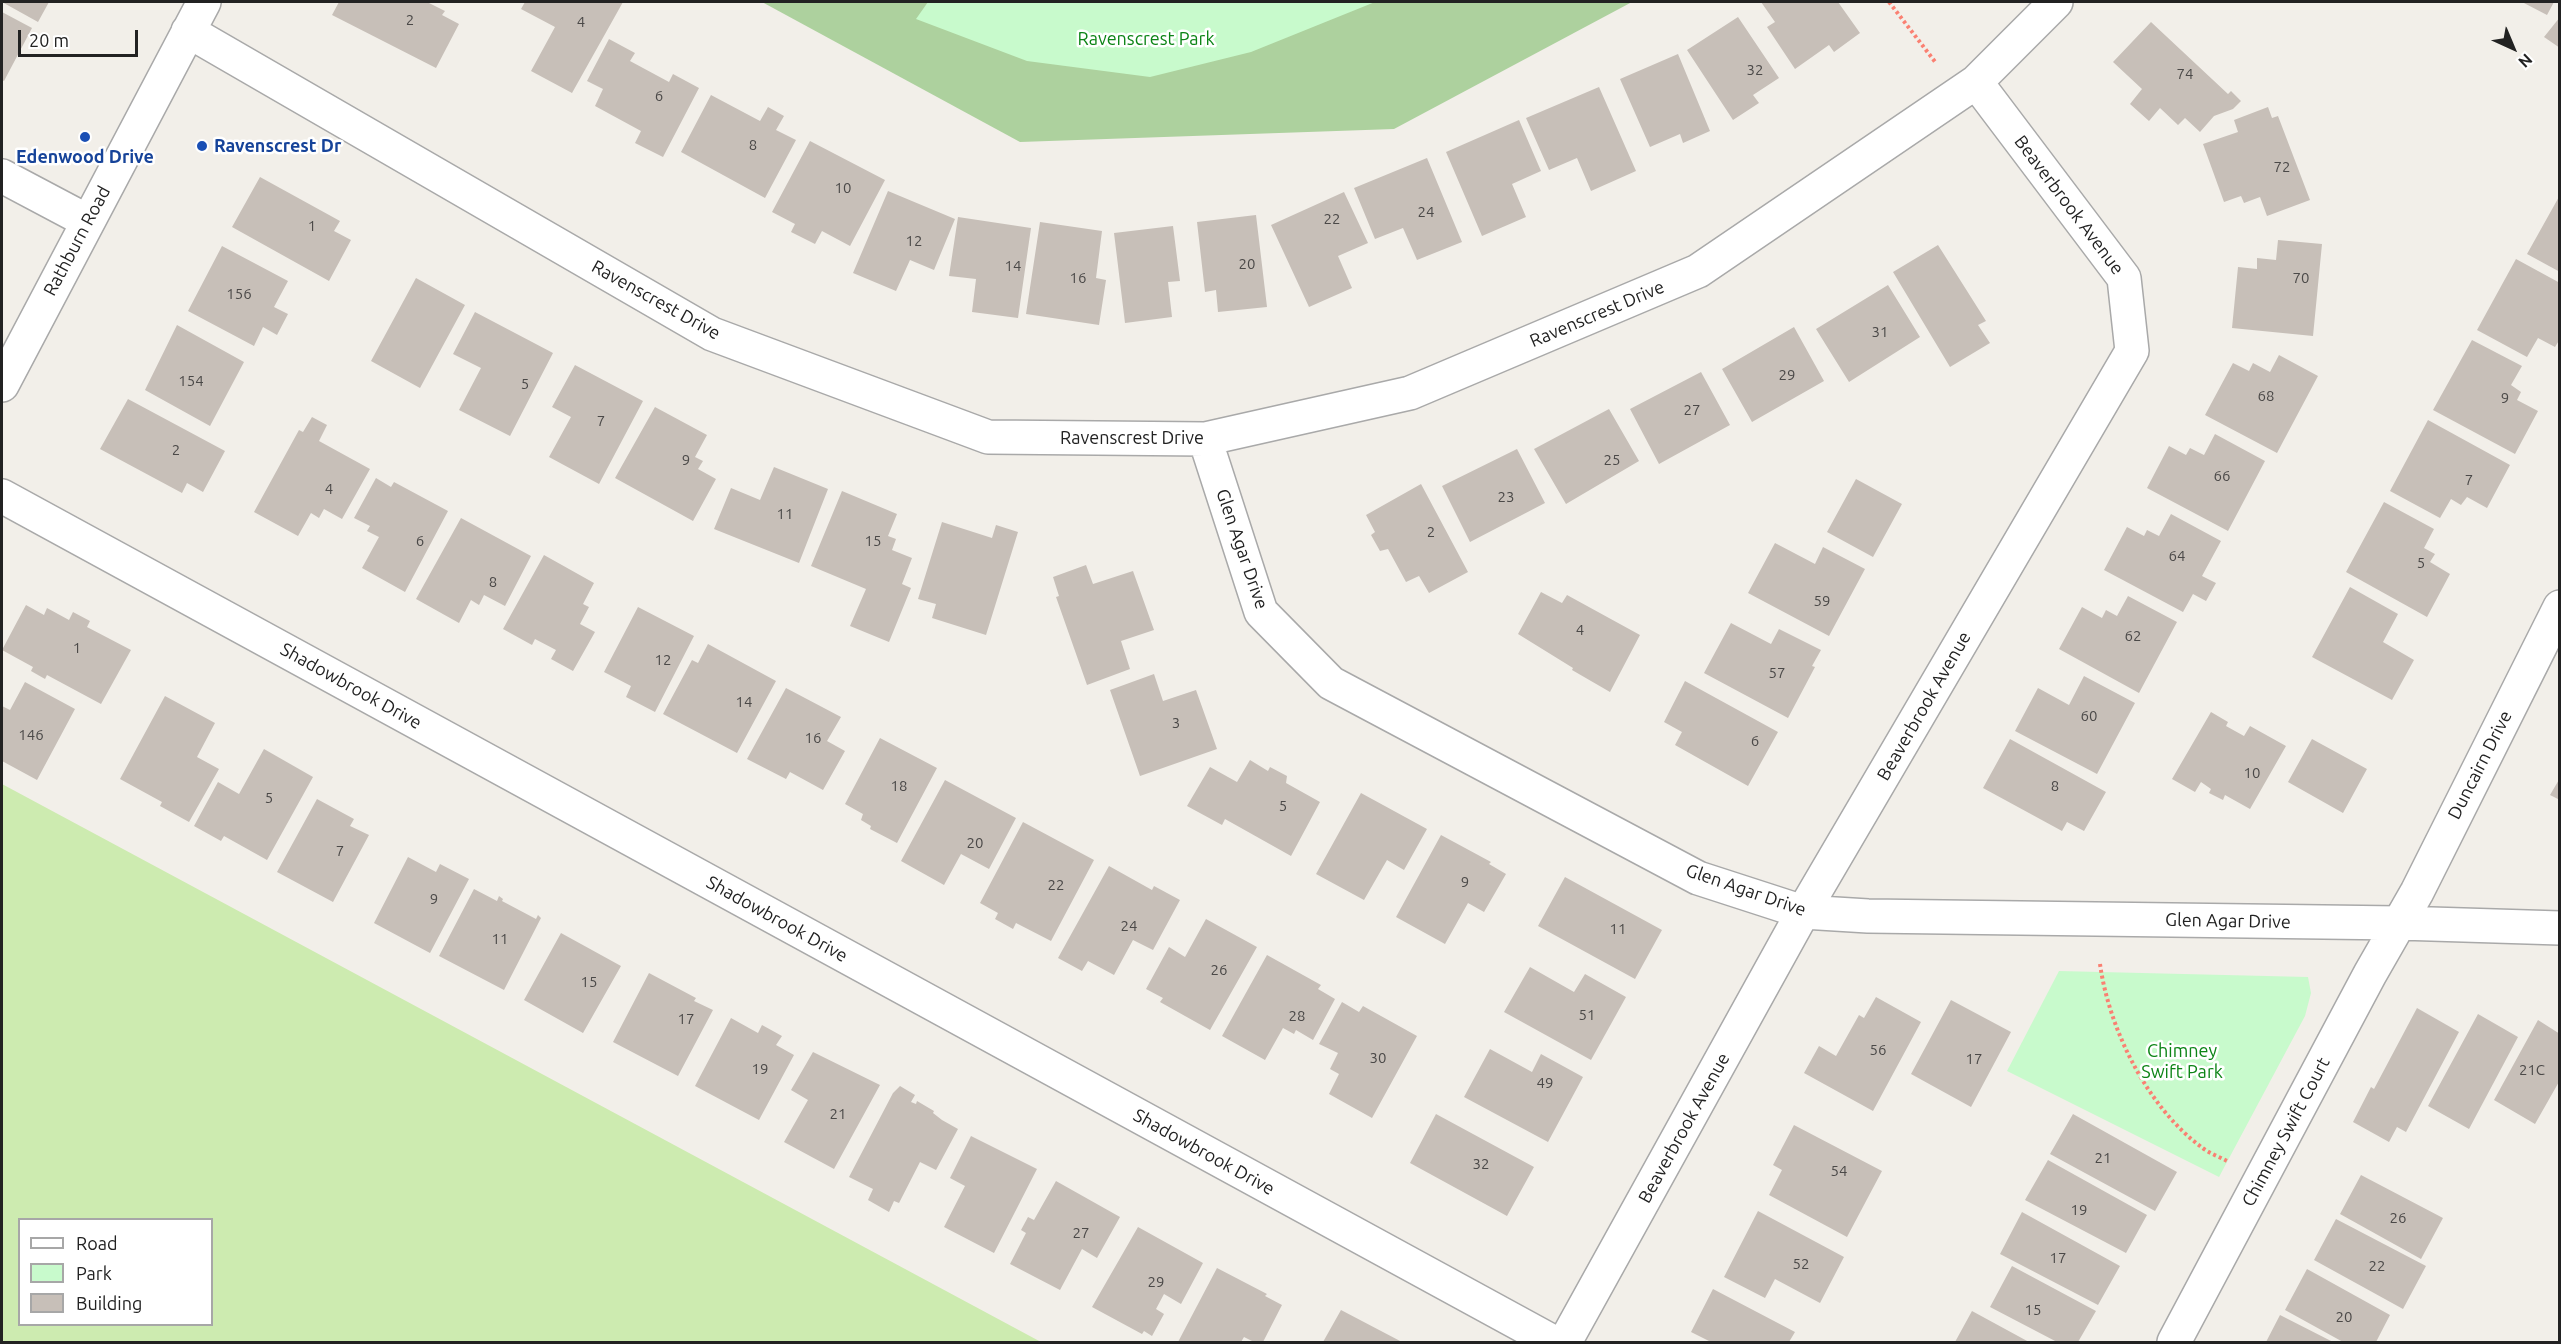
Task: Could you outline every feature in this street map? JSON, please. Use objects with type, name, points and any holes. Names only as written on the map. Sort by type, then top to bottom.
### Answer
[{"type":"street","name":"Rathburn Road","points":[[2,385],[204,2]]},
{"type":"street","name":"Ravenscrest Drive","points":[[188,31],[712,334],[988,436],[1205,440],[1410,393],[1698,271],[1967,87],[2056,2]]},
{"type":"street","name":"Beaverbrook Avenue","points":[[1565,1342],[1803,912],[2132,351],[2124,278],[1967,87]]},
{"type":"street","points":[[2,176],[87,221]]},
{"type":"street","name":"Glen Agar Drive","points":[[1205,440],[1261,612],[1331,683],[1698,878],[1803,912],[1868,916],[2399,923],[2559,928]]},
{"type":"street","name":"Shadowbrook Drive","points":[[2,496],[1553,1342]]},
{"type":"street","name":"Duncairn Drive","points":[[2399,923],[2559,607]]},
{"type":"street","name":"Chimney Swift Court","points":[[2174,1342],[2399,923]]},
{"type":"path","points":[[1889,2],[1967,87]]},
{"type":"path","points":[[2100,964],[2104,992],[2118,1032],[2136,1069],[2155,1099],[2201,1147],[2234,1164]]},
{"type":"green space","points":[[762,2],[1632,2],[1394,129],[1020,142]]},
{"type":"green space","name":"Ravenscrest Park","points":[[928,2],[1375,2],[1251,52],[1150,77],[1027,61],[916,19]]},
{"type":"green space","points":[[2,784],[1041,1342],[2,1342]]},
{"type":"green space","name":"Chimney Swift Park","points":[[2059,971],[2308,977],[2311,993],[2305,1016],[2219,1177],[2007,1071]]},
{"type":"building","points":[[2,2],[49,2],[38,22]]},
{"type":"building","points":[[339,2],[427,2],[445,11],[442,15],[459,24],[436,68],[332,15]]},
{"type":"building","points":[[525,2],[623,2],[572,93],[531,71],[555,27],[521,9]]},
{"type":"building","points":[[1761,2],[1838,2],[1860,33],[1834,52],[1829,45],[1795,69],[1767,27],[1775,22]]},
{"type":"building","points":[[2522,2],[2554,2],[2547,15]]},
{"type":"building","points":[[2,12],[32,28],[4,81],[2,80]]},
{"type":"building","points":[[1738,17],[1779,78],[1753,95],[1759,103],[1733,120],[1687,50]]},
{"type":"building","points":[[2560,17],[2560,48],[2544,37]]},
{"type":"building","points":[[2151,22],[2228,94],[2231,91],[2241,101],[2233,109],[2214,116],[2200,132],[2185,118],[2178,125],[2160,108],[2149,121],[2130,104],[2142,89],[2113,62]]},
{"type":"building","points":[[609,39],[635,53],[630,61],[669,82],[673,74],[699,88],[663,157],[635,143],[641,131],[595,106],[603,89],[587,81]]},
{"type":"building","points":[[1678,54],[1710,131],[1683,143],[1680,134],[1650,147],[1620,79]]},
{"type":"building","points":[[1599,87],[1636,171],[1591,191],[1577,158],[1549,170],[1526,118]]},
{"type":"building","points":[[711,95],[760,121],[768,107],[784,116],[776,130],[796,140],[765,198],[681,152]]},
{"type":"building","points":[[2268,107],[2272,118],[2278,116],[2310,200],[2267,216],[2260,197],[2244,203],[2241,196],[2224,202],[2203,144],[2238,132],[2234,120]]},
{"type":"building","points":[[1519,120],[1541,171],[1512,184],[1526,217],[1482,236],[1446,152]]},
{"type":"building","points":[[810,141],[885,180],[850,246],[822,231],[815,244],[791,232],[795,224],[772,212]]},
{"type":"building","points":[[1427,158],[1462,242],[1417,260],[1403,228],[1375,239],[1354,188]]},
{"type":"building","points":[[260,177],[340,221],[334,231],[351,240],[329,281],[232,227]]},
{"type":"building","points":[[888,191],[955,219],[934,270],[910,260],[896,291],[853,273]]},
{"type":"building","points":[[1344,192],[1368,243],[1338,256],[1352,288],[1309,307],[1271,225]]},
{"type":"building","points":[[2560,195],[2560,272],[2527,254]]},
{"type":"building","points":[[1256,215],[1267,307],[1218,312],[1216,290],[1205,292],[1197,222]]},
{"type":"building","points":[[958,217],[1031,228],[1018,318],[972,312],[976,279],[949,276]]},
{"type":"building","points":[[1040,222],[1102,231],[1096,278],[1106,280],[1099,325],[1026,314]]},
{"type":"building","points":[[1173,226],[1180,281],[1168,282],[1172,317],[1125,323],[1114,233]]},
{"type":"building","points":[[2278,240],[2322,244],[2313,336],[2232,328],[2238,267],[2257,269],[2257,258],[2276,260]]},
{"type":"building","points":[[1938,245],[1986,321],[1978,325],[1990,343],[1950,367],[1893,272]]},
{"type":"building","points":[[222,246],[288,281],[274,307],[288,314],[277,335],[263,327],[254,346],[188,311]]},
{"type":"building","points":[[2516,259],[2560,283],[2560,339],[2555,347],[2538,338],[2527,357],[2477,330]]},
{"type":"building","points":[[416,278],[465,305],[420,388],[371,361]]},
{"type":"building","points":[[1888,285],[1920,337],[1849,382],[1816,329]]},
{"type":"building","points":[[475,312],[553,353],[510,436],[459,410],[481,368],[453,354]]},
{"type":"building","points":[[177,325],[244,362],[210,426],[145,390]]},
{"type":"building","points":[[1794,327],[1824,381],[1752,422],[1722,369]]},
{"type":"building","points":[[2472,340],[2522,366],[2511,385],[2521,392],[2517,400],[2538,411],[2515,454],[2433,410]]},
{"type":"building","points":[[2279,355],[2318,376],[2277,453],[2205,415],[2233,363],[2249,371],[2253,363],[2270,372]]},
{"type":"building","points":[[575,365],[643,401],[599,484],[549,457],[571,417],[552,407]]},
{"type":"building","points":[[1701,372],[1730,425],[1659,464],[1630,409]]},
{"type":"building","points":[[128,399],[225,451],[203,492],[187,483],[182,493],[100,449]]},
{"type":"building","points":[[655,407],[707,435],[695,457],[703,461],[698,469],[716,479],[693,521],[615,478]]},
{"type":"building","points":[[1609,409],[1639,461],[1566,504],[1534,449]]},
{"type":"building","points":[[312,417],[327,425],[319,441],[370,469],[342,519],[324,509],[319,518],[311,513],[298,536],[254,512],[299,430],[303,432]]},
{"type":"building","points":[[2428,420],[2510,465],[2487,508],[2467,497],[2461,505],[2451,499],[2440,518],[2390,491]]},
{"type":"building","points":[[2215,434],[2265,461],[2228,531],[2147,488],[2169,446],[2186,455],[2190,448],[2204,455]]},
{"type":"building","points":[[1517,449],[1545,503],[1470,542],[1442,486]]},
{"type":"building","points":[[774,467],[828,489],[799,563],[714,529],[731,488],[760,500]]},
{"type":"building","points":[[376,478],[391,487],[394,482],[448,511],[405,592],[362,568],[379,537],[367,531],[370,526],[354,518]]},
{"type":"building","points":[[1856,479],[1902,504],[1873,557],[1827,532]]},
{"type":"building","points":[[1421,484],[1468,572],[1429,593],[1419,576],[1406,582],[1388,549],[1380,551],[1371,535],[1375,532],[1366,515]]},
{"type":"building","points":[[842,491],[897,514],[888,536],[896,539],[892,550],[912,558],[902,584],[911,588],[889,642],[850,626],[866,589],[811,566]]},
{"type":"building","points":[[2384,502],[2434,529],[2424,548],[2435,554],[2430,562],[2450,574],[2427,617],[2346,572]]},
{"type":"building","points":[[2171,514],[2221,541],[2202,576],[2216,583],[2206,601],[2193,594],[2183,612],[2104,570],[2127,527],[2144,536],[2147,530],[2159,536]]},
{"type":"building","points":[[461,518],[531,556],[505,606],[484,595],[479,605],[471,600],[459,623],[416,599]]},
{"type":"building","points":[[942,522],[992,538],[996,525],[1018,532],[986,635],[932,618],[936,604],[918,599]]},
{"type":"building","points":[[1775,543],[1815,564],[1823,547],[1865,569],[1829,636],[1748,593]]},
{"type":"building","points":[[544,555],[594,583],[583,604],[589,607],[580,624],[595,632],[573,671],[551,659],[556,650],[535,639],[532,645],[503,629]]},
{"type":"building","points":[[1086,565],[1093,584],[1133,571],[1154,630],[1121,641],[1130,669],[1087,685],[1056,597],[1059,596],[1053,577]]},
{"type":"building","points":[[2350,587],[2398,614],[2383,642],[2414,660],[2392,700],[2312,657]]},
{"type":"building","points":[[1541,592],[1562,603],[1567,595],[1640,635],[1610,692],[1518,634]]},
{"type":"building","points":[[2128,596],[2177,622],[2139,693],[2059,649],[2082,607],[2102,618],[2106,610],[2117,616]]},
{"type":"building","points":[[26,605],[44,615],[47,608],[69,620],[73,612],[90,621],[87,627],[131,650],[101,704],[47,675],[45,679],[31,671],[33,667],[2,650]]},
{"type":"building","points":[[638,607],[694,636],[655,712],[626,697],[631,686],[604,672]]},
{"type":"building","points":[[1731,623],[1771,644],[1779,629],[1821,650],[1812,666],[1815,667],[1788,718],[1704,673]]},
{"type":"building","points":[[708,644],[776,681],[737,753],[663,714],[692,660],[698,663]]},
{"type":"building","points":[[1154,674],[1163,701],[1196,690],[1217,749],[1140,776],[1110,690]]},
{"type":"building","points":[[2084,676],[2135,703],[2097,774],[2015,731],[2038,688],[2069,705]]},
{"type":"building","points":[[1685,681],[1778,732],[1748,786],[1675,745],[1682,732],[1664,722]]},
{"type":"building","points":[[25,682],[75,709],[37,780],[2,761],[2,706],[10,710]]},
{"type":"building","points":[[786,688],[841,717],[827,741],[845,751],[823,790],[790,772],[786,779],[747,759]]},
{"type":"building","points":[[165,696],[215,723],[197,757],[219,769],[189,822],[160,806],[162,802],[120,779]]},
{"type":"building","points":[[2211,712],[2228,722],[2226,726],[2244,736],[2250,726],[2286,746],[2250,809],[2225,795],[2223,800],[2209,793],[2211,789],[2201,782],[2195,792],[2172,779]]},
{"type":"building","points":[[880,738],[937,768],[897,843],[870,829],[871,826],[861,820],[863,814],[845,804]]},
{"type":"building","points":[[2010,739],[2106,792],[2084,831],[2067,822],[2062,831],[1983,788]]},
{"type":"building","points":[[2312,739],[2367,769],[2343,813],[2288,782]]},
{"type":"building","points":[[264,749],[313,777],[267,860],[224,836],[221,841],[194,826],[218,782],[239,794]]},
{"type":"building","points":[[1250,760],[1268,771],[1270,767],[1287,776],[1286,783],[1320,802],[1291,856],[1225,819],[1222,825],[1187,806],[1210,767],[1237,782]]},
{"type":"building","points":[[2560,778],[2560,800],[2550,795]]},
{"type":"building","points":[[945,780],[1016,818],[989,869],[961,854],[944,885],[901,861]]},
{"type":"building","points":[[1361,793],[1427,829],[1404,870],[1387,860],[1364,900],[1316,874]]},
{"type":"building","points":[[317,799],[354,819],[350,826],[369,835],[333,902],[277,872]]},
{"type":"building","points":[[1023,822],[1094,860],[1051,941],[1016,923],[1013,929],[995,919],[998,913],[980,903]]},
{"type":"building","points":[[1441,835],[1491,862],[1489,864],[1506,874],[1484,912],[1468,903],[1445,944],[1396,917]]},
{"type":"building","points":[[408,857],[436,872],[440,864],[469,879],[430,953],[374,923]]},
{"type":"building","points":[[1109,866],[1152,890],[1154,886],[1180,900],[1153,950],[1133,940],[1114,975],[1088,961],[1082,971],[1058,958]]},
{"type":"building","points":[[1565,877],[1662,930],[1635,979],[1538,926]]},
{"type":"building","points":[[474,889],[497,901],[499,896],[503,899],[502,901],[536,919],[538,915],[541,918],[504,990],[439,956]]},
{"type":"building","points":[[1206,919],[1257,947],[1210,1030],[1160,1002],[1163,998],[1146,989],[1169,947],[1185,957]]},
{"type":"building","points":[[561,933],[621,966],[583,1033],[524,1000]]},
{"type":"building","points":[[1267,955],[1321,985],[1318,989],[1335,999],[1313,1040],[1296,1030],[1294,1034],[1283,1028],[1265,1060],[1222,1036]]},
{"type":"building","points":[[1530,967],[1574,992],[1585,974],[1626,997],[1591,1060],[1504,1012]]},
{"type":"building","points":[[649,973],[696,998],[694,1001],[713,1010],[678,1076],[613,1042]]},
{"type":"building","points":[[1876,997],[1921,1022],[1873,1111],[1804,1073],[1819,1046],[1836,1056],[1859,1015],[1864,1018]]},
{"type":"building","points":[[1951,1000],[2011,1032],[1971,1107],[1911,1074]]},
{"type":"building","points":[[1342,1002],[1359,1012],[1363,1006],[1417,1036],[1372,1118],[1329,1094],[1339,1074],[1330,1069],[1338,1053],[1319,1044]]},
{"type":"building","points":[[2417,1008],[2459,1032],[2406,1132],[2397,1127],[2389,1142],[2353,1122],[2371,1087],[2374,1089]]},
{"type":"building","points":[[2478,1014],[2518,1037],[2469,1129],[2428,1106]]},
{"type":"building","points":[[731,1018],[758,1033],[762,1025],[782,1036],[776,1045],[794,1055],[759,1120],[695,1086]]},
{"type":"building","points":[[2538,1020],[2560,1034],[2560,1080],[2535,1124],[2494,1100]]},
{"type":"building","points":[[1490,1049],[1532,1072],[1541,1054],[1583,1077],[1548,1142],[1464,1097]]},
{"type":"building","points":[[813,1052],[880,1085],[834,1169],[784,1142],[808,1100],[791,1090]]},
{"type":"building","points":[[900,1086],[915,1095],[911,1102],[916,1104],[917,1101],[958,1129],[936,1170],[920,1162],[899,1203],[894,1201],[889,1212],[868,1200],[873,1189],[849,1177],[893,1093]]},
{"type":"building","points":[[1436,1114],[1534,1167],[1507,1216],[1410,1163]]},
{"type":"building","points":[[2073,1114],[2177,1172],[2155,1211],[2050,1154]]},
{"type":"building","points":[[1794,1125],[1882,1171],[1847,1237],[1769,1195],[1782,1170],[1773,1165]]},
{"type":"building","points":[[971,1136],[1037,1169],[994,1253],[944,1227],[965,1186],[950,1178]]},
{"type":"building","points":[[2048,1160],[2147,1215],[2126,1253],[2025,1200]]},
{"type":"building","points":[[2361,1175],[2443,1218],[2421,1259],[2340,1214]]},
{"type":"building","points":[[1056,1181],[1120,1217],[1097,1258],[1082,1249],[1060,1290],[1010,1264],[1026,1233],[1021,1230],[1028,1217],[1034,1220]]},
{"type":"building","points":[[1758,1211],[1844,1257],[1820,1303],[1775,1279],[1765,1298],[1724,1277]]},
{"type":"building","points":[[2022,1212],[2120,1266],[2098,1305],[2000,1254]]},
{"type":"building","points":[[2336,1219],[2426,1266],[2403,1309],[2314,1260]]},
{"type":"building","points":[[1138,1227],[1203,1263],[1181,1304],[1164,1294],[1156,1309],[1164,1314],[1152,1336],[1144,1331],[1142,1334],[1092,1307]]},
{"type":"building","points":[[2012,1266],[2096,1311],[2078,1342],[2057,1342],[1990,1307]]},
{"type":"building","points":[[1217,1268],[1267,1294],[1265,1296],[1282,1305],[1263,1342],[1254,1342],[1244,1337],[1241,1342],[1178,1342]]},
{"type":"building","points":[[2307,1269],[2390,1315],[2376,1342],[2343,1342],[2285,1310]]},
{"type":"building","points":[[1713,1289],[1795,1332],[1789,1342],[1711,1342],[1691,1332]]},
{"type":"building","points":[[1341,1310],[1402,1342],[1323,1342]]},
{"type":"building","points":[[1972,1311],[2029,1342],[1955,1342]]},
{"type":"building","points":[[2280,1315],[2333,1342],[2266,1342]]},
{"type":"place","name":"Edenwood Drive","points":[[85,137]]},
{"type":"place","name":"Ravenscrest Dr","points":[[202,146]]}]
